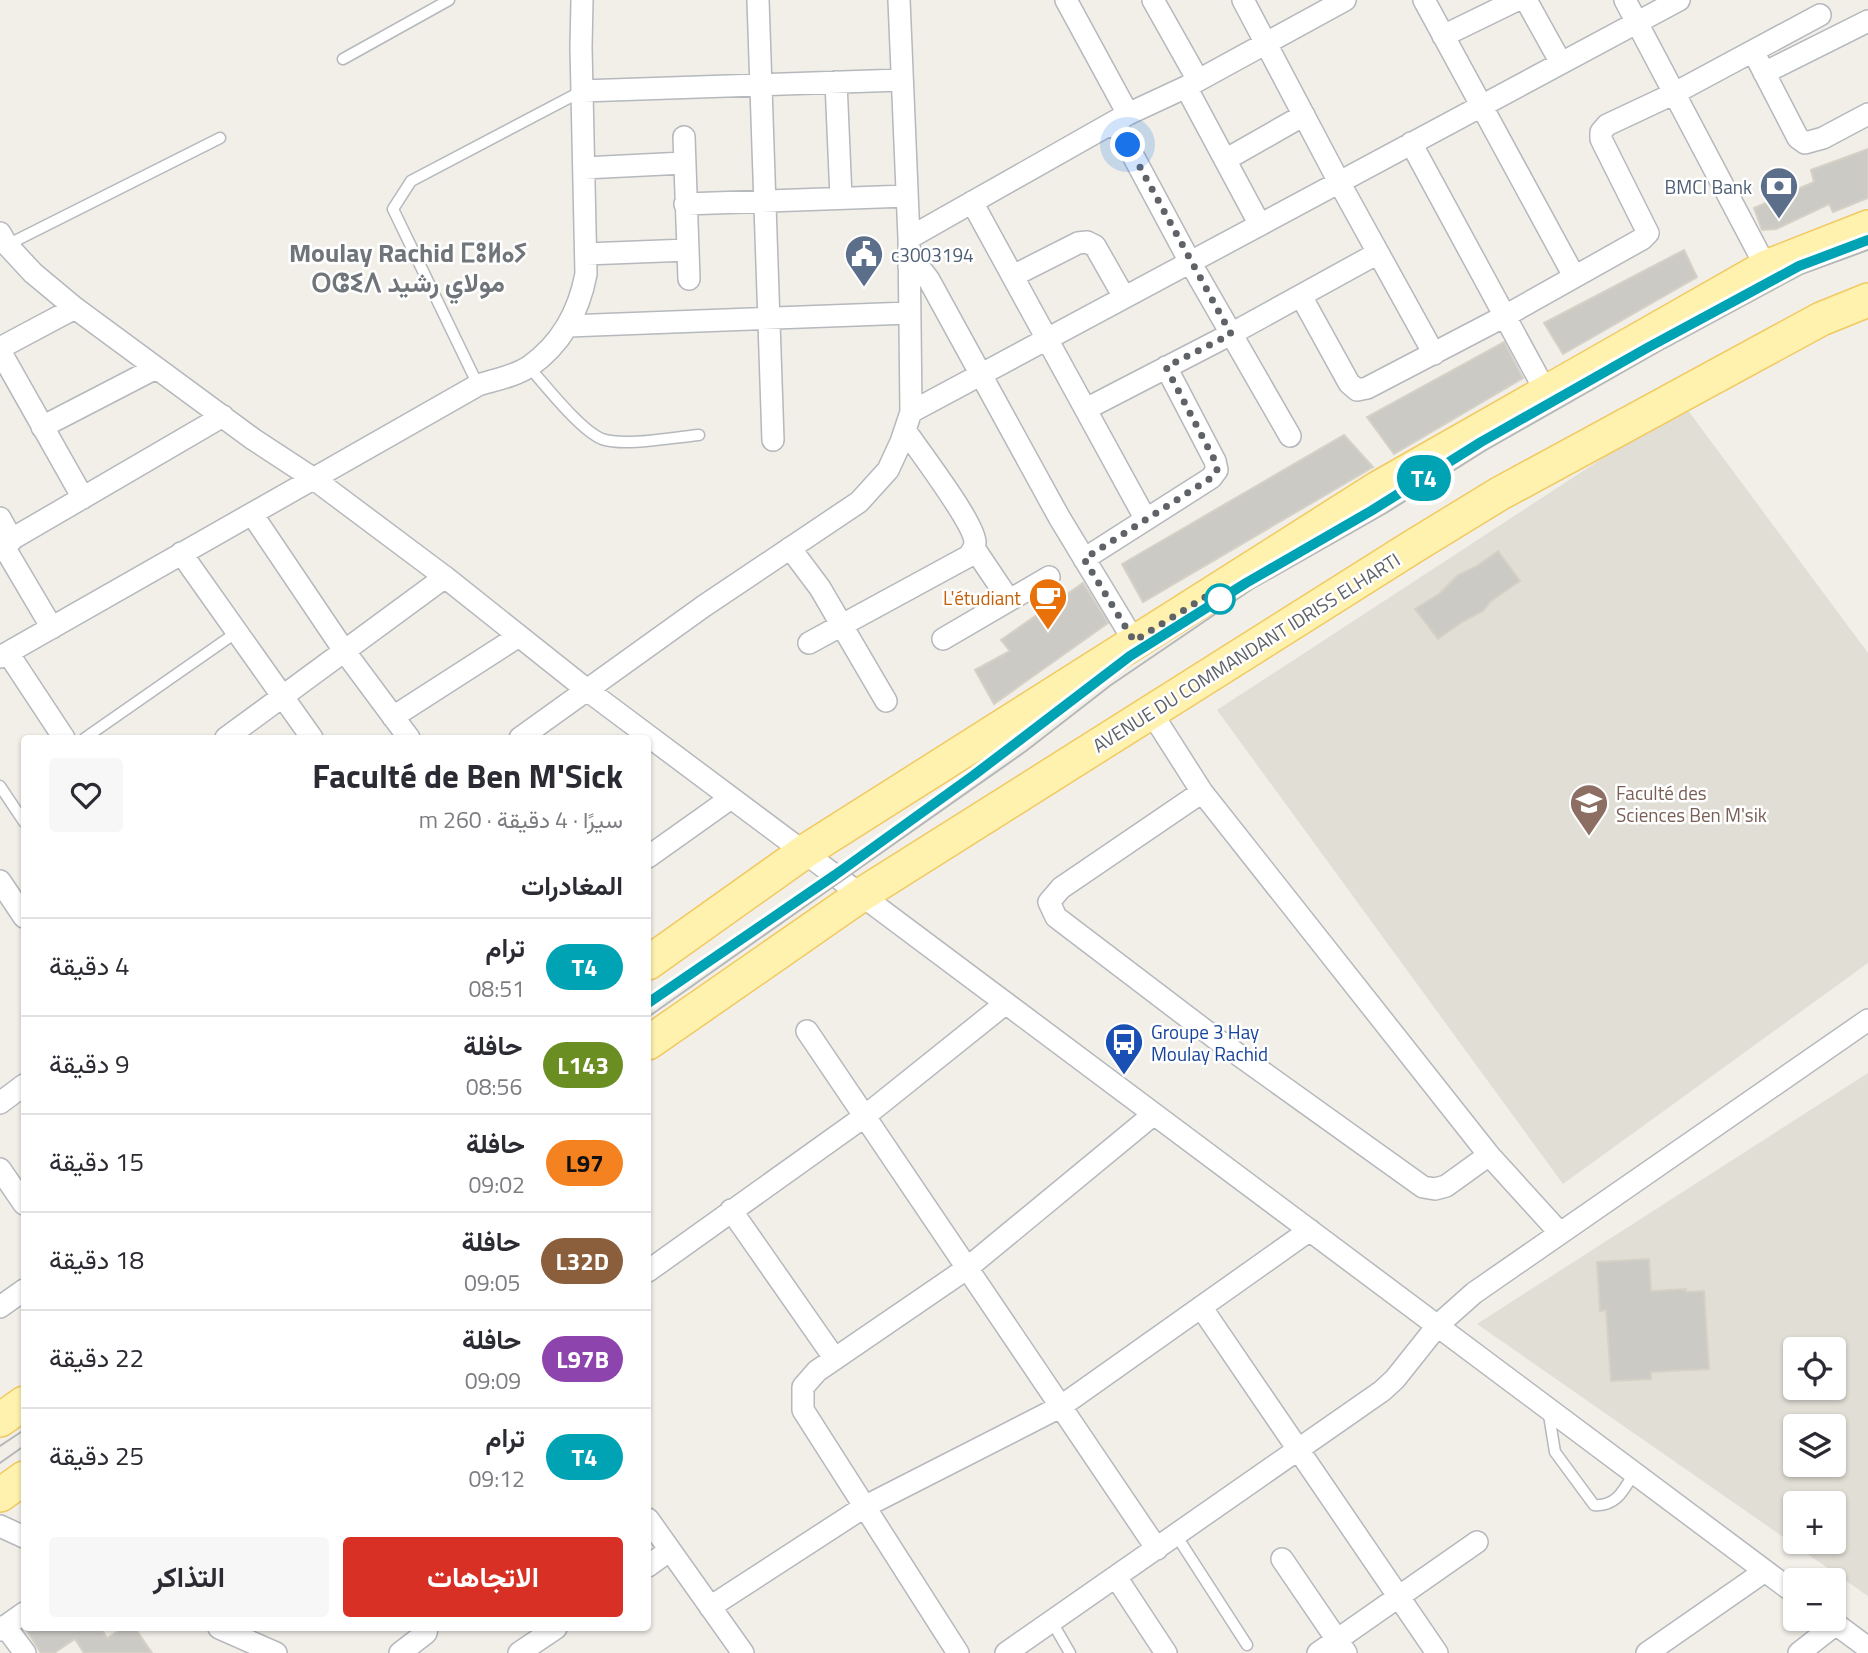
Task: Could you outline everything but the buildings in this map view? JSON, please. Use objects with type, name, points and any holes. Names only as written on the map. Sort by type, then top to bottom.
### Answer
[{"type":"main road","points":[[651,961],[804,852],[1378,488],[1766,267],[1868,227]]},
{"type":"main road","name":"AVENUE DU COMMANDANT IDRISS ELHARTI","points":[[651,1041],[860,894],[1499,494],[1821,319],[1868,300]]},
{"type":"main road","points":[[0,1420],[21,1405]]},
{"type":"main road","points":[[0,1495],[21,1480]]},
{"type":"street","points":[[62,735],[4,655],[478,386],[529,367],[568,326],[582,298],[586,274],[582,0]]},
{"type":"street","points":[[758,0],[773,440]]},
{"type":"street","points":[[524,735],[704,606],[859,502],[888,470],[908,421],[909,238],[899,0]]},
{"type":"street","points":[[1066,0],[1190,262],[1290,436]]},
{"type":"street","points":[[1153,0],[1225,160],[1260,225]]},
{"type":"street","points":[[1243,0],[1434,354]]},
{"type":"street","points":[[1424,0],[1574,276]]},
{"type":"street","points":[[1443,36],[1517,0]]},
{"type":"street","points":[[1526,0],[1561,63]]},
{"type":"street","points":[[1625,0],[1766,267]]},
{"type":"street","points":[[908,421],[980,375],[1679,0]]},
{"type":"street","points":[[909,238],[1121,118],[1192,83],[1339,1]]},
{"type":"street","points":[[1301,296],[1349,383],[1357,390],[1367,388],[1505,316],[1642,239],[1648,233],[1601,138],[1601,132],[1607,125],[1673,94],[1753,51],[1815,8],[1832,41]]},
{"type":"street","points":[[1764,73],[1868,21]]},
{"type":"street","points":[[1753,51],[1798,138],[1805,143],[1824,138],[1868,114]]},
{"type":"street","points":[[582,91],[901,80]]},
{"type":"street","points":[[836,82],[841,198]]},
{"type":"street","points":[[1225,160],[1304,115]]},
{"type":"street","points":[[684,137],[689,279]]},
{"type":"street","points":[[1411,144],[1546,392]]},
{"type":"street","points":[[584,168],[684,163]]},
{"type":"street","points":[[685,204],[907,196]]},
{"type":"street","points":[[972,202],[1145,518]]},
{"type":"street","points":[[1013,276],[1078,243],[1087,242],[1095,246],[1124,297]]},
{"type":"street","points":[[2,243],[75,307],[253,439],[314,479],[647,735]]},
{"type":"street","points":[[586,254],[688,250]]},
{"type":"street","points":[[1086,409],[1231,334],[1378,253]]},
{"type":"street","points":[[909,267],[923,272],[929,280],[1084,559],[1134,641]]},
{"type":"street","points":[[75,307],[0,349],[83,498]]},
{"type":"street","points":[[568,326],[909,313]]},
{"type":"street","points":[[1084,559],[1211,478],[1217,470],[1215,461],[1166,367]]},
{"type":"street","points":[[43,427],[156,368]]},
{"type":"street","points":[[5,544],[223,416]]},
{"type":"street","points":[[809,643],[969,556],[974,548],[975,539],[966,519],[908,421]]},
{"type":"street","points":[[252,514],[345,652],[407,735]]},
{"type":"street","points":[[0,518],[5,544],[52,628]]},
{"type":"street","points":[[790,548],[820,588],[886,701]]},
{"type":"street","points":[[974,548],[1009,600]]},
{"type":"street","points":[[181,554],[310,735]]},
{"type":"street","points":[[230,735],[445,577]]},
{"type":"street","points":[[943,639],[1049,577]]},
{"type":"street","points":[[393,717],[519,636]]},
{"type":"street","points":[[1151,712],[1202,792],[1489,1155],[1559,1232]]},
{"type":"street","points":[[651,738],[1783,1584]]},
{"type":"street","points":[[1202,792],[1061,888],[1049,902],[1056,917],[1214,1038],[1423,1187],[1435,1189],[1446,1186],[1489,1155]]},
{"type":"street","points":[[651,856],[732,798]]},
{"type":"street","points":[[11,885],[21,910]]},
{"type":"street","points":[[651,1269],[865,1116],[1006,1003]]},
{"type":"street","points":[[1006,1653],[1382,1391],[1395,1379],[1438,1325],[1474,1293],[1868,1020]]},
{"type":"street","points":[[807,1031],[1157,1549]]},
{"type":"street","points":[[1,1102],[21,1087]]},
{"type":"street","points":[[958,1653],[803,1409],[803,1387],[817,1371],[966,1269],[1154,1114]]},
{"type":"street","points":[[0,1168],[21,1200]]},
{"type":"street","points":[[732,1210],[835,1359]]},
{"type":"street","points":[[710,1607],[864,1507],[1060,1407],[1310,1230]]},
{"type":"street","points":[[0,1307],[21,1292]]},
{"type":"street","points":[[1201,1307],[1437,1653]]},
{"type":"street","points":[[651,1522],[743,1653]]},
{"type":"street","points":[[0,1525],[21,1536]]},
{"type":"street","points":[[1318,1653],[1342,1646],[1398,1597],[1477,1542]]},
{"type":"street","points":[[651,1564],[670,1550]]},
{"type":"street","points":[[1282,1559],[1342,1646]]},
{"type":"street","points":[[1647,1653],[1765,1571]]},
{"type":"street","points":[[1116,1577],[1166,1653]]},
{"type":"street","points":[[21,1615],[3,1628],[25,1653]]},
{"type":"street","points":[[226,1631],[276,1653]]},
{"type":"street","points":[[400,1653],[426,1631]]},
{"type":"street","points":[[1799,1653],[1822,1631]]},
{"type":"street","points":[[1846,1631],[1868,1648]]},
{"type":"street","points":[[519,1653],[544,1637]]},
{"type":"lane","points":[[343,59],[449,0]]},
{"type":"lane","points":[[478,386],[393,209],[411,181],[582,91]]},
{"type":"lane","points":[[2,243],[220,138]]},
{"type":"lane","points":[[529,367],[585,428],[600,438],[618,442],[699,435]]},
{"type":"lane","points":[[89,735],[237,632]]},
{"type":"lane","points":[[0,786],[21,818]]},
{"type":"lane","points":[[1548,1409],[1555,1452],[1594,1505],[1614,1501],[1634,1473]]},
{"type":"lane","points":[[1176,1535],[1247,1645]]},
{"type":"lane","points":[[1052,1622],[1070,1653]]},
{"type":"shaded area","name":"Faculté des Sciences Ben M'sik","points":[[1684,405],[1868,653],[1868,963],[1563,1184],[1217,710]]},
{"type":"shaded area","points":[[1868,1073],[1868,1596],[1846,1581],[1846,1568],[1828,1568],[1808,1554],[1846,1554],[1846,1491],[1783,1491],[1783,1537],[1477,1324]]},
{"type":"tram line","name":"T4","points":[[651,1001],[835,875],[994,761],[1130,656],[1246,583],[1371,511],[1481,442],[1647,348],[1799,266],[1868,240]]},
{"type":"tram line","points":[[651,1015],[1026,751],[1111,685],[1252,589],[1386,513],[1486,450],[1665,348],[1802,274],[1868,250]]},
{"type":"tram line","points":[[987,766],[1131,656],[1217,601]]},
{"type":"tram line","points":[[651,1001],[807,894]]},
{"type":"tram line","points":[[0,1446],[21,1432]]},
{"type":"tram line","points":[[0,1463],[21,1448]]},
{"type":"place","name":"BMCI Bank","points":[[1779,220]]},
{"type":"place","name":"c3003194","points":[[864,288]]},
{"type":"place","name":"L'étudiant","points":[[1048,631]]},
{"type":"place","name":"Faculté des Sciences Ben M'sik","points":[[1589,837]]},
{"type":"place","name":"Groupe 3 Hay Moulay Rachid","points":[[1124,1076]]},
{"type":"district","name":"Moulay Rachid ⵎⵓⵍⴰⵢ ⵔⵛⵉⴷ مولاي رشيد","points":[[408,267]]},
{"type":"route","points":[[1128,145],[1231,334],[1166,367],[1215,461],[1217,470],[1211,478],[1084,559],[1134,641],[1223,586],[1220,599]]}]
